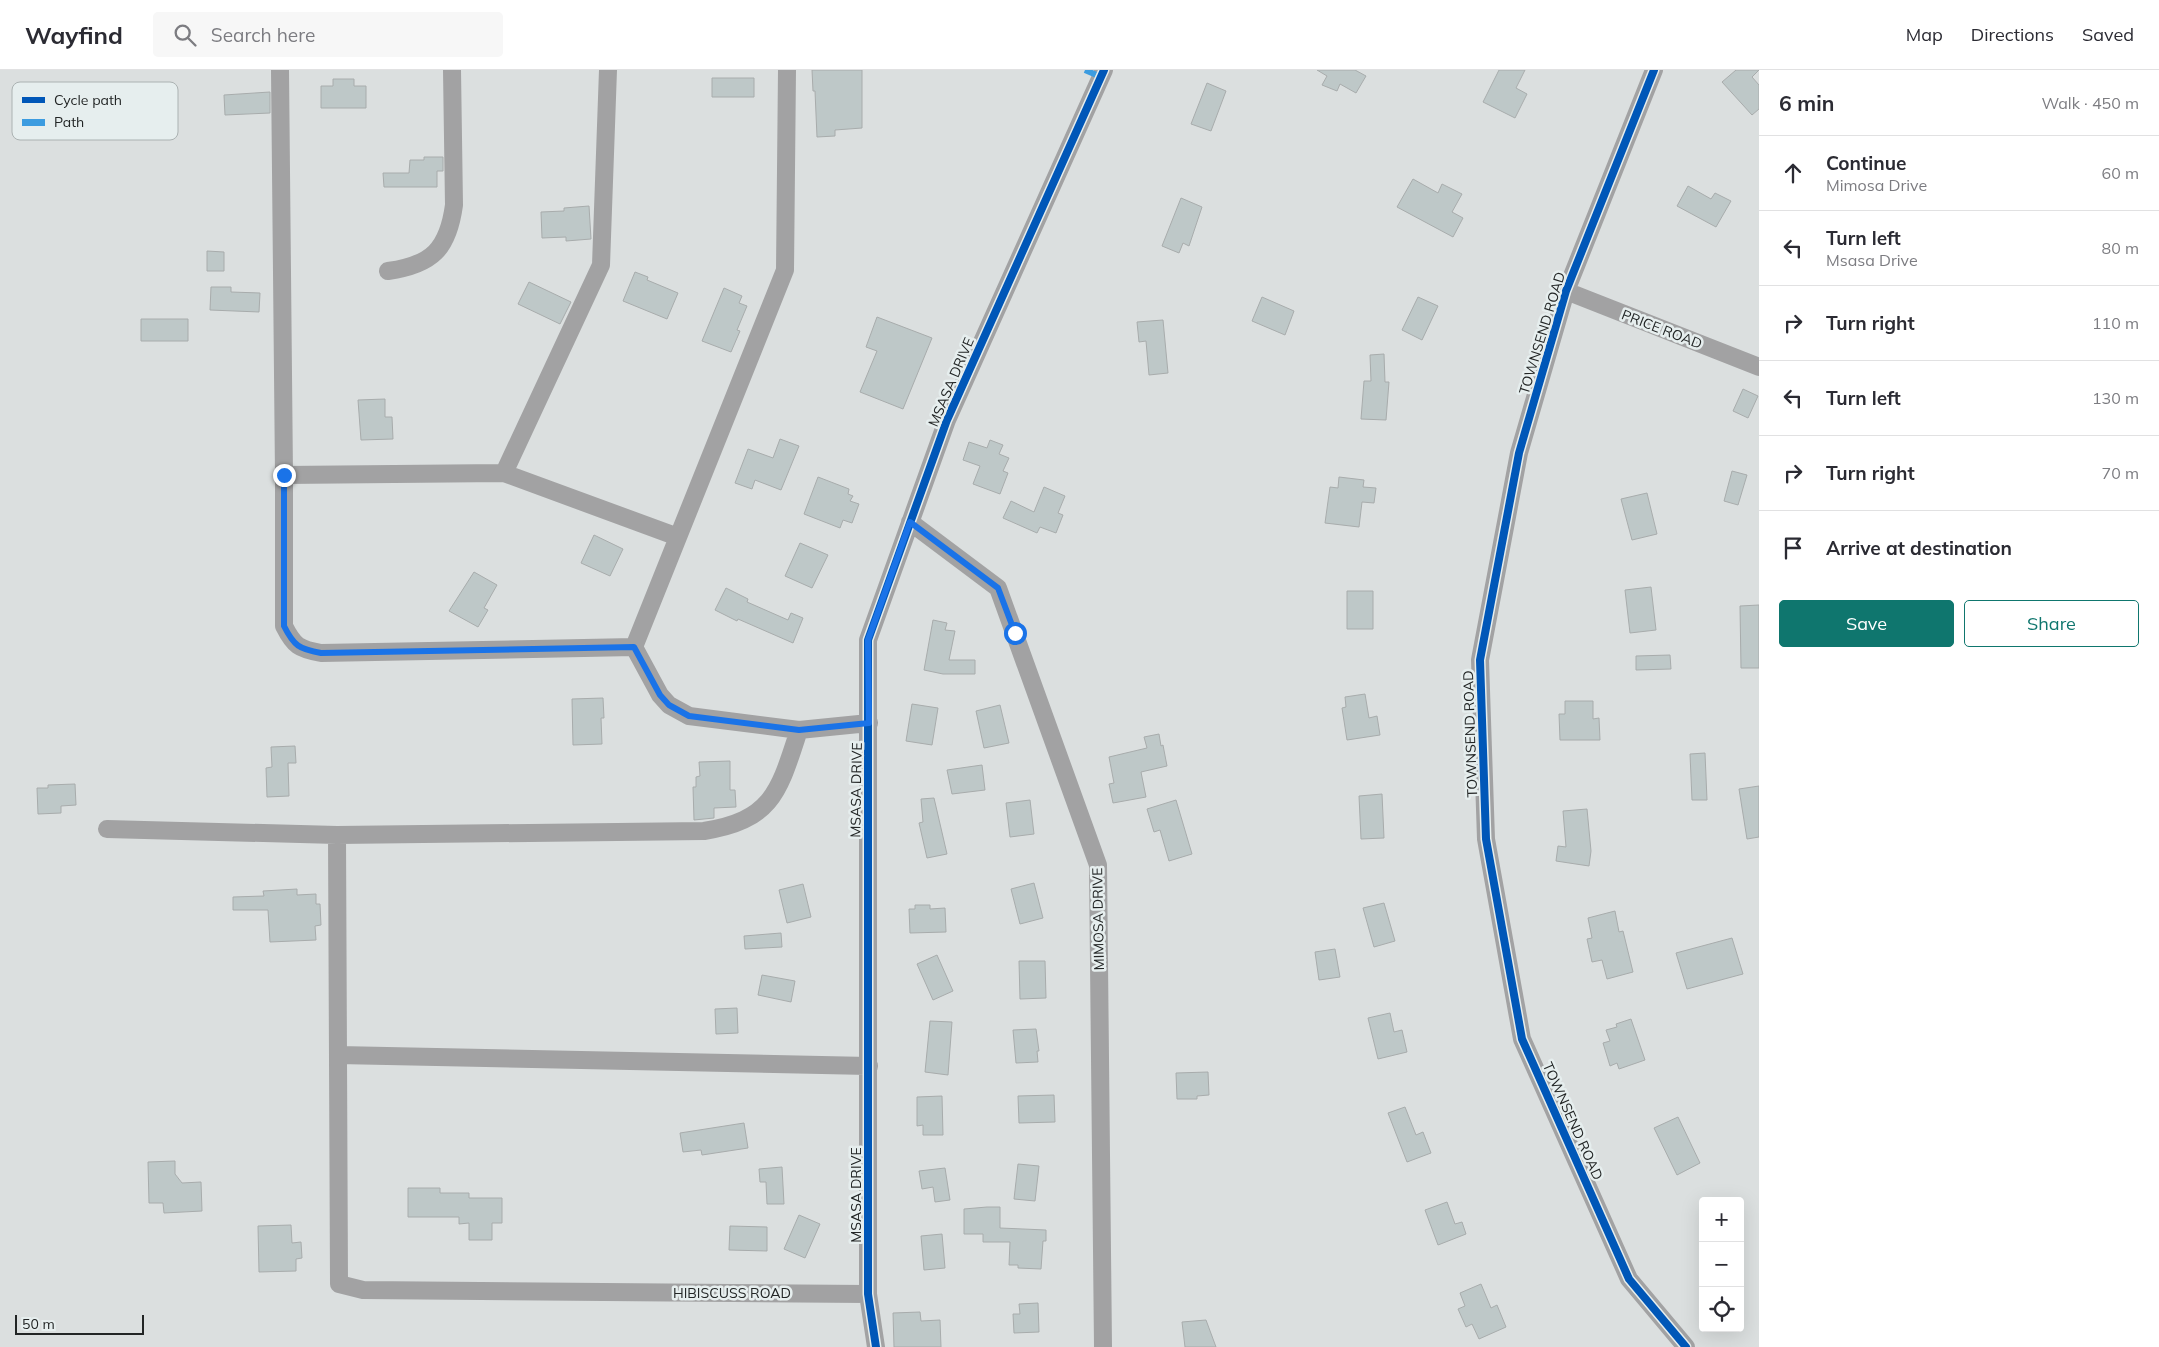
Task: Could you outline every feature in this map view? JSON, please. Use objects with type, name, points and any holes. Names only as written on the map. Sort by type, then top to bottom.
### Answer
[{"type":"street","points":[[280,70],[284,626],[292,641],[304,650],[321,653],[634,647]]},
{"type":"street","points":[[388,270],[420,264],[435,255],[452,222],[454,205],[452,70]]},
{"type":"street","points":[[504,473],[602,265],[608,70]]},
{"type":"street","points":[[634,647],[785,270],[787,70]]},
{"type":"street","name":"MSASA DRIVE","points":[[876,1347],[868,1294],[868,640],[947,420],[1104,70]]},
{"type":"street","name":"TOWNSEND ROAD","points":[[1654,70],[1566,291],[1519,453],[1480,660],[1486,839],[1522,1039],[1629,1279],[1686,1347]]},
{"type":"street","name":"PRICE ROAD","points":[[1566,291],[1759,366]]},
{"type":"street","points":[[284,475],[504,473],[678,536]]},
{"type":"street","name":"MIMOSA DRIVE","points":[[910,522],[998,588],[1098,865],[1103,1347]]},
{"type":"street","points":[[634,647],[660,695],[679,712],[689,716],[799,730],[869,723]]},
{"type":"street","points":[[107,829],[337,835],[704,831],[723,828],[748,820],[767,805],[786,770],[799,730]]},
{"type":"street","points":[[337,835],[338,1055],[869,1066]]},
{"type":"street","name":"HIBISCUSS ROAD","points":[[338,1055],[339,1284],[363,1290],[868,1294]]},
{"type":"building","points":[[812,70],[862,70],[862,128],[835,130],[835,136],[817,137]]},
{"type":"building","points":[[1317,70],[1355,70],[1366,76],[1356,93],[1340,84],[1337,91],[1322,85],[1327,76]]},
{"type":"building","points":[[1499,70],[1525,70],[1516,88],[1527,94],[1515,118],[1483,102]]},
{"type":"building","points":[[1736,70],[1759,70],[1752,77],[1759,85],[1759,109],[1752,115],[1722,82]]},
{"type":"building","points":[[712,78],[754,78],[754,97],[712,97]]},
{"type":"building","points":[[333,79],[354,79],[354,86],[366,86],[366,108],[321,108],[321,86],[333,86]]},
{"type":"building","points":[[1207,83],[1226,91],[1211,131],[1191,124]]},
{"type":"building","points":[[270,92],[270,113],[225,115],[224,95]]},
{"type":"building","points":[[424,157],[443,157],[443,171],[437,171],[437,187],[384,187],[383,173],[409,173],[410,160],[424,160]]},
{"type":"building","points":[[1413,179],[1438,193],[1442,184],[1462,194],[1452,212],[1463,218],[1453,237],[1397,207]]},
{"type":"building","points":[[1688,186],[1711,199],[1715,193],[1731,201],[1716,227],[1677,206]]},
{"type":"building","points":[[1181,198],[1202,207],[1189,246],[1183,243],[1179,253],[1162,246]]},
{"type":"building","points":[[589,206],[591,239],[566,241],[566,237],[542,238],[541,212],[564,211],[564,208]]},
{"type":"building","points":[[207,251],[224,252],[224,271],[207,271]]},
{"type":"building","points":[[635,272],[648,277],[647,280],[678,293],[667,319],[623,301]]},
{"type":"building","points":[[529,282],[571,302],[560,324],[518,304]]},
{"type":"building","points":[[211,287],[231,287],[231,292],[260,293],[259,312],[210,310]]},
{"type":"building","points":[[724,288],[742,296],[739,303],[747,306],[737,330],[740,331],[731,352],[702,341]]},
{"type":"building","points":[[1262,297],[1294,311],[1285,335],[1252,321]]},
{"type":"building","points":[[1418,297],[1438,306],[1422,340],[1402,330]]},
{"type":"building","points":[[877,317],[932,338],[903,409],[860,392],[877,351],[866,347]]},
{"type":"building","points":[[141,319],[188,319],[188,341],[141,341]]},
{"type":"building","points":[[1163,320],[1168,373],[1149,375],[1146,341],[1139,342],[1137,322]]},
{"type":"building","points":[[1384,354],[1385,382],[1389,382],[1386,420],[1361,419],[1364,381],[1371,381],[1370,355]]},
{"type":"building","points":[[1743,389],[1758,396],[1748,418],[1733,411]]},
{"type":"building","points":[[385,399],[385,417],[392,417],[393,439],[361,440],[358,400]]},
{"type":"building","points":[[780,439],[799,446],[781,490],[755,480],[752,489],[735,483],[748,449],[773,458]]},
{"type":"building","points":[[990,440],[1003,445],[999,454],[1009,458],[1003,471],[1008,473],[1000,494],[973,484],[980,466],[963,460],[969,442],[987,448]]},
{"type":"building","points":[[1732,471],[1747,475],[1738,505],[1724,501]]},
{"type":"building","points":[[818,477],[849,489],[848,494],[853,496],[850,501],[859,504],[852,523],[843,520],[840,528],[804,514]]},
{"type":"building","points":[[1339,477],[1364,480],[1363,487],[1376,488],[1374,503],[1362,502],[1359,527],[1325,523],[1330,487],[1338,488]]},
{"type":"building","points":[[1044,487],[1065,496],[1058,513],[1063,515],[1056,533],[1040,527],[1037,533],[1003,518],[1011,501],[1034,512]]},
{"type":"building","points":[[1647,493],[1657,534],[1632,540],[1621,499]]},
{"type":"building","points":[[594,535],[623,549],[610,576],[581,563]]},
{"type":"building","points":[[800,543],[828,555],[812,588],[785,576]]},
{"type":"building","points":[[474,572],[497,585],[484,608],[488,610],[478,627],[449,611]]},
{"type":"building","points":[[1651,587],[1656,630],[1630,633],[1625,590]]},
{"type":"building","points":[[726,588],[748,599],[747,602],[788,620],[791,613],[803,618],[793,643],[738,619],[737,621],[715,610]]},
{"type":"building","points":[[1347,591],[1373,591],[1373,629],[1347,629]]},
{"type":"building","points":[[1759,605],[1759,668],[1741,668],[1740,606]]},
{"type":"building","points":[[933,620],[947,623],[945,630],[955,631],[949,660],[975,660],[975,674],[943,674],[924,670]]},
{"type":"building","points":[[1670,655],[1671,669],[1636,670],[1636,656]]},
{"type":"building","points":[[1365,694],[1369,718],[1377,716],[1380,735],[1347,740],[1342,708],[1346,707],[1345,697]]},
{"type":"building","points":[[603,698],[604,718],[601,718],[602,744],[573,745],[572,699]]},
{"type":"building","points":[[1565,701],[1593,701],[1593,719],[1599,718],[1600,740],[1560,740],[1559,714],[1565,714]]},
{"type":"building","points":[[912,704],[938,708],[932,745],[906,741]]},
{"type":"building","points":[[1000,705],[1009,743],[984,748],[976,711]]},
{"type":"building","points":[[1159,734],[1167,766],[1141,772],[1146,797],[1113,803],[1109,784],[1114,783],[1109,757],[1147,748],[1144,737]]},
{"type":"building","points":[[295,746],[296,763],[288,763],[289,796],[267,797],[266,768],[272,767],[271,747]]},
{"type":"building","points":[[1705,753],[1707,800],[1692,800],[1690,754]]},
{"type":"building","points":[[730,761],[730,790],[735,790],[736,807],[714,808],[714,818],[694,820],[693,787],[696,787],[696,777],[700,776],[699,762]]},
{"type":"building","points":[[982,765],[985,790],[952,794],[947,770]]},
{"type":"building","points":[[75,784],[76,805],[61,806],[61,813],[38,814],[37,788],[48,788],[48,785]]},
{"type":"building","points":[[1759,786],[1759,837],[1747,839],[1739,789]]},
{"type":"building","points":[[1382,794],[1384,838],[1361,839],[1359,796]]},
{"type":"building","points":[[934,798],[947,854],[927,858],[919,823],[923,822],[921,799]]},
{"type":"building","points":[[1030,800],[1034,834],[1010,837],[1006,803]]},
{"type":"building","points":[[1176,800],[1192,854],[1169,861],[1160,830],[1154,832],[1147,809]]},
{"type":"building","points":[[1587,809],[1591,851],[1589,866],[1556,861],[1558,846],[1566,847],[1563,811]]},
{"type":"building","points":[[1034,883],[1043,918],[1020,924],[1011,889]]},
{"type":"building","points":[[803,884],[811,917],[787,923],[779,890]]},
{"type":"building","points":[[297,889],[297,895],[316,894],[316,904],[320,904],[321,925],[315,926],[316,940],[270,942],[268,910],[233,910],[233,897],[264,896],[263,891]]},
{"type":"building","points":[[1384,903],[1395,941],[1374,947],[1363,908]]},
{"type":"building","points":[[915,905],[930,905],[930,909],[945,908],[946,932],[910,933],[909,909],[915,909]]},
{"type":"building","points":[[1615,911],[1619,932],[1623,931],[1633,972],[1607,979],[1602,960],[1592,962],[1587,939],[1592,938],[1588,918]]},
{"type":"building","points":[[781,933],[782,947],[745,949],[744,936]]},
{"type":"building","points":[[1732,938],[1743,974],[1687,989],[1676,953]]},
{"type":"building","points":[[1335,949],[1340,977],[1319,980],[1315,952]]},
{"type":"building","points":[[937,955],[953,991],[933,1000],[917,964]]},
{"type":"building","points":[[1019,961],[1045,961],[1046,998],[1020,999]]},
{"type":"building","points":[[762,975],[795,981],[791,1002],[758,995]]},
{"type":"building","points":[[737,1008],[738,1033],[716,1034],[715,1009]]},
{"type":"building","points":[[1390,1013],[1394,1032],[1402,1030],[1407,1052],[1378,1059],[1368,1018]]},
{"type":"building","points":[[1631,1019],[1645,1060],[1619,1069],[1617,1063],[1610,1066],[1603,1043],[1610,1041],[1606,1030],[1617,1027],[1616,1024]]},
{"type":"building","points":[[930,1021],[952,1022],[948,1075],[925,1072]]},
{"type":"building","points":[[1036,1029],[1039,1051],[1037,1051],[1038,1062],[1016,1063],[1013,1030]]},
{"type":"building","points":[[1208,1072],[1209,1095],[1197,1096],[1197,1099],[1177,1099],[1176,1073]]},
{"type":"building","points":[[1054,1095],[1055,1122],[1019,1123],[1018,1096]]},
{"type":"building","points":[[942,1096],[943,1135],[923,1135],[923,1125],[917,1126],[917,1097]]},
{"type":"building","points":[[1405,1107],[1416,1135],[1423,1132],[1431,1153],[1407,1162],[1388,1113]]},
{"type":"building","points":[[1678,1117],[1700,1163],[1677,1175],[1654,1128]]},
{"type":"building","points":[[744,1123],[748,1148],[702,1155],[701,1150],[683,1152],[680,1133]]},
{"type":"building","points":[[175,1161],[175,1174],[182,1183],[201,1182],[202,1211],[164,1213],[163,1203],[149,1203],[148,1162]]},
{"type":"building","points":[[1018,1164],[1039,1166],[1035,1201],[1014,1199]]},
{"type":"building","points":[[782,1167],[784,1204],[767,1204],[766,1182],[760,1182],[759,1169]]},
{"type":"building","points":[[945,1168],[950,1200],[935,1202],[933,1187],[922,1189],[919,1171]]},
{"type":"building","points":[[408,1188],[440,1188],[440,1193],[469,1193],[469,1198],[502,1198],[502,1223],[492,1223],[492,1240],[469,1240],[469,1223],[459,1224],[459,1217],[408,1217]]},
{"type":"building","points":[[1447,1202],[1455,1224],[1462,1222],[1466,1234],[1438,1245],[1425,1210]]},
{"type":"building","points":[[1000,1207],[1000,1228],[1046,1230],[1046,1241],[1043,1241],[1041,1269],[1018,1268],[1018,1265],[1009,1265],[1010,1242],[983,1242],[983,1234],[964,1234],[964,1209]]},
{"type":"building","points":[[799,1215],[820,1224],[805,1258],[784,1249]]},
{"type":"building","points":[[291,1225],[292,1243],[301,1242],[302,1258],[296,1259],[296,1271],[259,1272],[258,1226]]},
{"type":"building","points":[[730,1226],[767,1227],[767,1251],[729,1250]]},
{"type":"building","points":[[942,1234],[945,1268],[924,1270],[921,1236]]},
{"type":"building","points":[[1481,1284],[1491,1308],[1497,1305],[1506,1327],[1479,1339],[1472,1324],[1466,1327],[1458,1309],[1465,1306],[1460,1293]]},
{"type":"building","points":[[1038,1303],[1039,1332],[1014,1333],[1013,1314],[1020,1314],[1019,1304]]},
{"type":"building","points":[[920,1312],[921,1321],[940,1320],[941,1347],[894,1347],[893,1313]]},
{"type":"building","points":[[1206,1320],[1216,1347],[1185,1347],[1182,1322]]},
{"type":"marked path","points":[[1085,70],[1101,77]]},
{"type":"cycle path","points":[[876,1347],[868,1294],[868,640],[947,420],[1104,70]]},
{"type":"cycle path","points":[[1654,70],[1566,291],[1519,453],[1480,660],[1486,839],[1522,1039],[1629,1279],[1686,1347]]},
{"type":"route","points":[[284,475],[284,626],[292,641],[304,650],[321,653],[634,647],[660,695],[669,705],[689,716],[799,730],[869,723],[868,640],[910,522],[998,588],[1015,633]]}]
